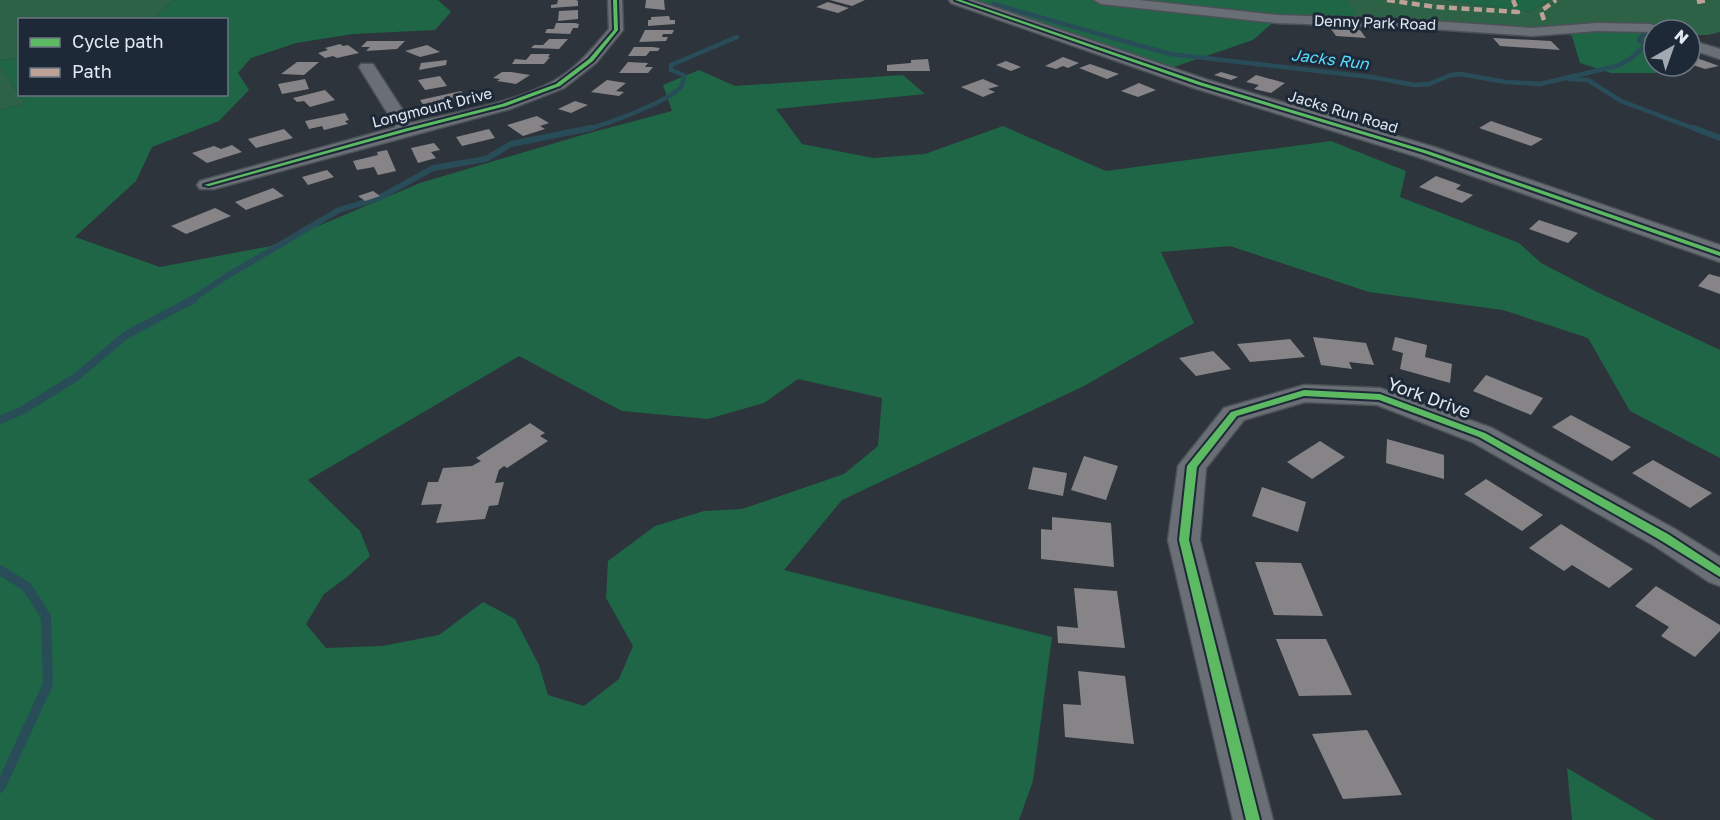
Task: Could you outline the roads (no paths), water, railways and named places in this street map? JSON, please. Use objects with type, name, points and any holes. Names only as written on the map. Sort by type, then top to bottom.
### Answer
[{"type":"street","name":"Longmount Drive","points":[[207,185],[504,105],[558,85],[591,60],[616,30],[615,0]]},
{"type":"street","name":"Denny Park Road","points":[[1101,0],[1277,19],[1456,26],[1532,32],[1597,27],[1642,28]]},
{"type":"street","name":"Jacks Run Road","points":[[967,1],[1220,90],[1426,152],[1720,254]]},
{"type":"street","points":[[1702,48],[1720,54]]},
{"type":"street","points":[[368,67],[406,130]]},
{"type":"street","name":"York Drive","points":[[1253,820],[1184,540],[1192,466],[1234,414],[1304,393],[1380,397],[1482,435],[1664,537],[1720,573]]},
{"type":"waterway","name":"Jacks Run","points":[[993,4],[1170,54],[1371,77],[1415,85],[1429,84],[1451,75],[1460,74],[1506,82],[1540,84],[1617,66],[1642,49]]},
{"type":"waterway","name":"Jacks Run","points":[[1642,36],[1639,40],[1642,43]]},
{"type":"waterway","points":[[588,128],[634,113],[673,94],[681,86],[684,75],[671,70],[671,65],[737,37]]},
{"type":"waterway","points":[[1569,79],[1588,80],[1621,101],[1698,130]]},
{"type":"waterway","points":[[191,300],[227,276],[339,210],[379,198],[433,168],[486,159],[511,144],[588,128]]},
{"type":"waterway","points":[[583,130],[588,128]]},
{"type":"waterway","points":[[1694,128],[1720,138]]},
{"type":"waterway","points":[[0,420],[23,410],[76,377],[126,335],[194,299]]},
{"type":"waterway","points":[[0,570],[27,587],[46,617],[48,684],[0,788]]}]
